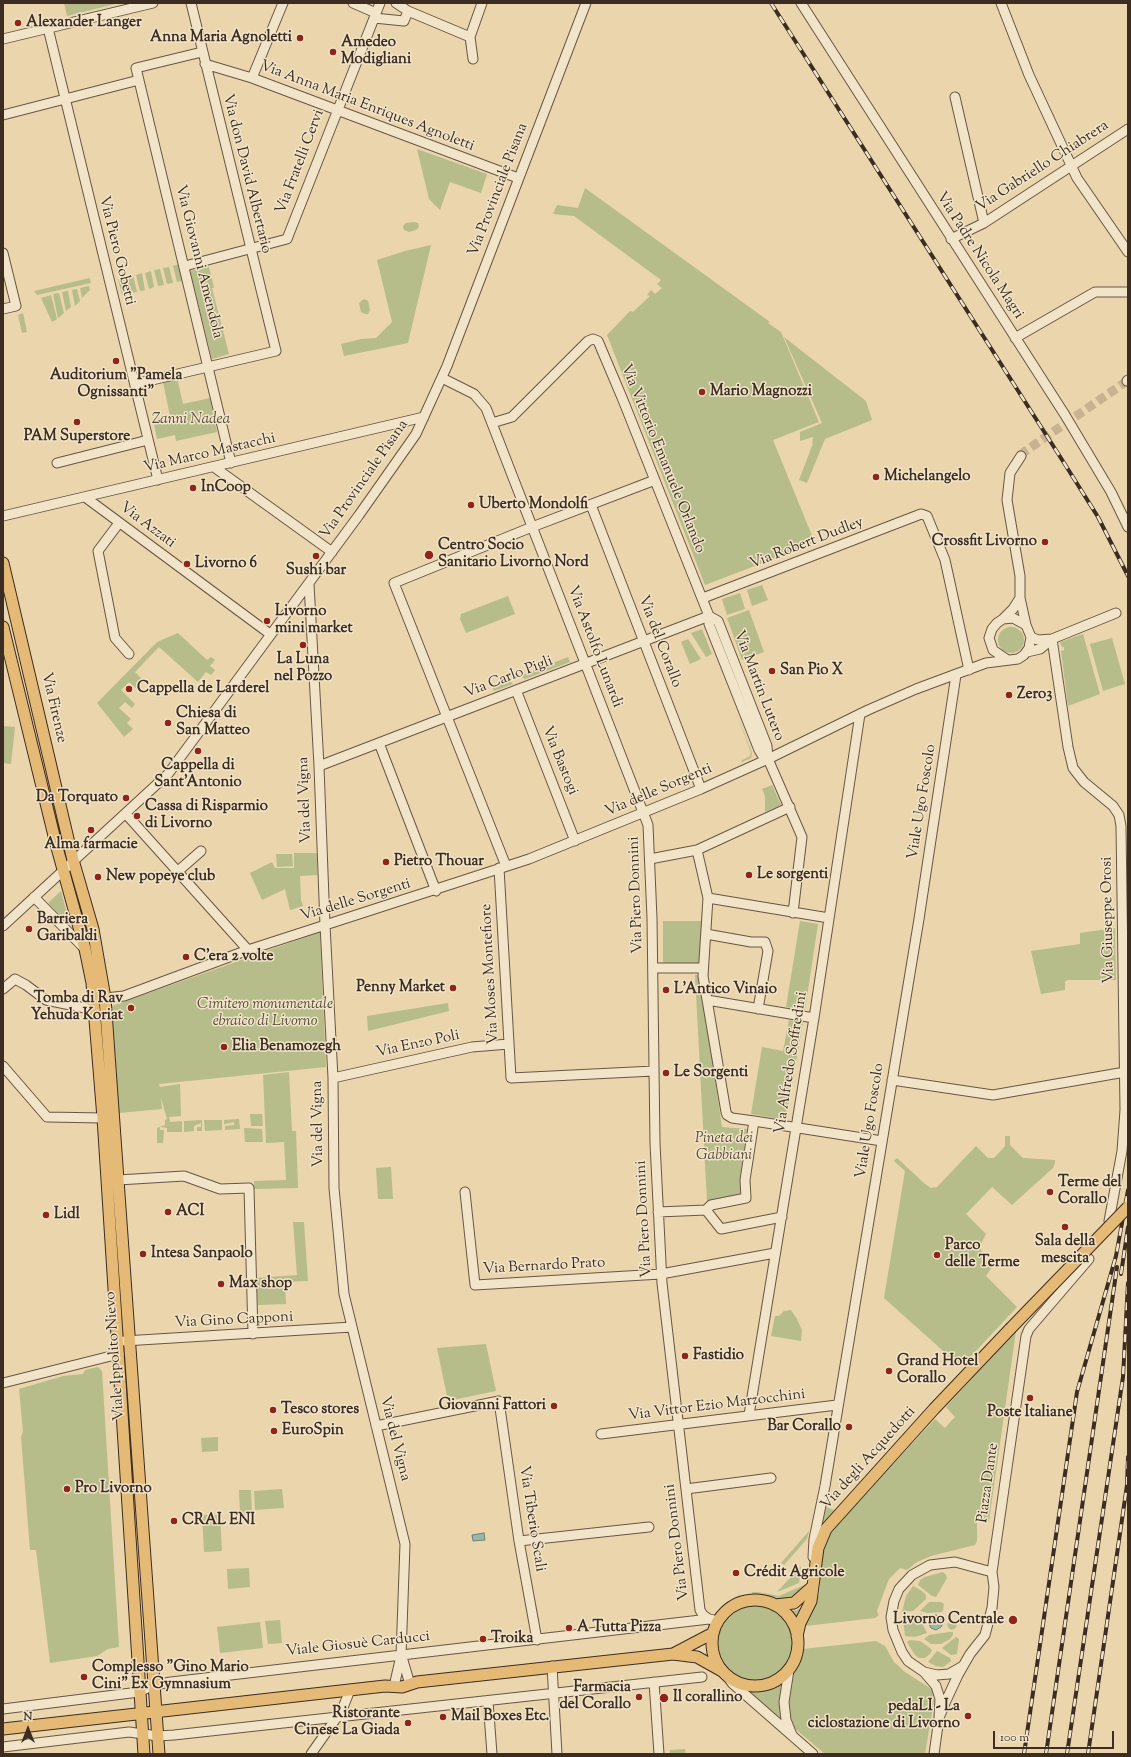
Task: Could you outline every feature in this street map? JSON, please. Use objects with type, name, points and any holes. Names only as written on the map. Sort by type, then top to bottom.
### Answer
[{"type":"main road","name":"Via Firenze","points":[[3,563],[73,860],[93,929],[105,998]]},
{"type":"main road","name":"Via Firenze","points":[[3,627],[62,870],[85,949]]},
{"type":"main road","name":"Viale Ippolito Nievo","points":[[85,949],[95,1010],[103,1118],[143,1744]]},
{"type":"main road","name":"Viale Ippolito Nievo","points":[[105,998],[159,1754]]},
{"type":"main road","name":"Via degli Acquedotti","points":[[797,1636],[800,1623],[810,1605],[818,1548],[824,1533],[832,1521],[934,1409],[1128,1208]]},
{"type":"main road","points":[[723,1672],[713,1653],[713,1620],[730,1608],[746,1601],[758,1600],[775,1605],[794,1603],[812,1587]]},
{"type":"main road","points":[[3,1729],[350,1690],[390,1684],[402,1687],[413,1681],[673,1654],[703,1659],[741,1684],[760,1686],[778,1679],[789,1670],[797,1652],[797,1636],[790,1618],[775,1605]]},
{"type":"main road","points":[[673,1654],[713,1633]]},
{"type":"street","points":[[3,39],[153,3]]},
{"type":"street","name":"Via don David Albertario","points":[[191,3],[276,351],[209,366]]},
{"type":"street","points":[[252,78],[283,3]]},
{"type":"street","points":[[353,3],[375,15],[404,21],[408,11]]},
{"type":"street","name":"Via Fratelli Cervi","points":[[250,249],[287,240],[336,110],[380,3]]},
{"type":"street","points":[[396,3],[408,11],[470,37]]},
{"type":"street","points":[[473,59],[470,37],[482,3]]},
{"type":"street","name":"Via Provinciale Pisana","points":[[3,926],[62,870],[126,814],[168,774],[332,552],[416,434],[442,378],[586,3]]},
{"type":"street","name":"Via Padre Nicola Magri","points":[[801,3],[1069,422],[1111,492],[1128,527]]},
{"type":"street","points":[[1002,3],[1029,75],[1077,178],[1128,252]]},
{"type":"street","name":"Via Piero Gobetti","points":[[48,28],[158,480]]},
{"type":"street","name":"Via Giovanni Amendola","points":[[202,52],[136,68],[209,366],[231,464]]},
{"type":"street","name":"Via Anna Maria Enriques Agnoletti","points":[[205,64],[252,78],[518,178]]},
{"type":"street","points":[[3,115],[139,80]]},
{"type":"street","points":[[955,97],[984,223]]},
{"type":"street","name":"Via Gabriello Chiabrera","points":[[951,239],[984,223],[1128,129]]},
{"type":"street","points":[[185,266],[250,249]]},
{"type":"street","points":[[3,254],[16,306],[3,309]]},
{"type":"street","points":[[1015,338],[1095,292],[1128,292]]},
{"type":"street","name":"Via Vittorio Emanuele Orlando","points":[[492,423],[512,417],[588,341],[595,340],[600,345],[703,598]]},
{"type":"street","points":[[135,384],[209,366]]},
{"type":"street","name":"Via Astolfo Lunardi","points":[[442,378],[479,398],[485,405],[584,664],[644,813]]},
{"type":"street","name":"Via Marco Mastacchi","points":[[3,516],[214,468],[424,417]]},
{"type":"street","points":[[57,463],[148,440]]},
{"type":"street","points":[[1021,456],[1010,474],[1007,495],[1010,522],[1020,576],[1020,598],[1026,624],[1031,637],[1031,645],[1027,652]]},
{"type":"street","points":[[214,468],[332,552]]},
{"type":"street","points":[[532,528],[655,480]]},
{"type":"street","name":"Via Azzati","points":[[85,497],[270,634]]},
{"type":"street","name":"Via del Corallo","points":[[592,505],[701,789]]},
{"type":"street","name":"Via Robert Dudley","points":[[703,598],[921,514],[927,516],[944,560],[969,670]]},
{"type":"street","points":[[119,523],[98,551],[115,638],[129,654]]},
{"type":"street","name":"Via Moses Montefiore","points":[[532,528],[394,583],[448,717],[503,867],[511,1078],[654,1071]]},
{"type":"street","name":"Via del Vigna","points":[[308,584],[319,766],[333,1078],[335,1196],[342,1282],[405,1544],[401,1656]]},
{"type":"street","name":"Via Martin Lutero","points":[[703,598],[709,616],[718,620],[767,746],[768,759]]},
{"type":"street","points":[[1006,660],[998,656],[991,647],[989,638],[992,630],[1014,609],[1020,598]]},
{"type":"street","name":"Via delle Sorgenti","points":[[105,998],[124,996],[248,950],[436,891],[575,841],[701,789],[768,759],[860,714],[916,690],[986,663],[1018,659],[1027,652],[1040,649],[1052,639],[1116,613]]},
{"type":"street","name":"Via Carlo Pigli","points":[[319,766],[709,616]]},
{"type":"street","points":[[1003,619],[1013,618],[1026,624]]},
{"type":"street","name":"Via delle Sorgenti","points":[[1031,637],[1038,640],[1052,639]]},
{"type":"street","name":"Via Giuseppe Orosi","points":[[1052,639],[1068,747],[1073,768],[1084,782],[1111,804],[1121,822],[1125,1110],[1122,1151],[1109,1221]]},
{"type":"street","points":[[986,663],[991,647]]},
{"type":"street","name":"Viale Ugo Foscolo","points":[[814,1572],[814,1539],[825,1486],[837,1405],[882,1141],[936,812],[956,675]]},
{"type":"street","name":"Via Bastogi","points":[[516,690],[575,841]]},
{"type":"street","name":"Via Alfredo Soffredini","points":[[749,1415],[814,1018],[860,714]]},
{"type":"street","points":[[379,743],[436,891]]},
{"type":"street","points":[[768,759],[802,837],[792,912]]},
{"type":"street","points":[[650,859],[697,850],[790,807]]},
{"type":"street","name":"Via Piero Donnini","points":[[644,813],[649,830],[654,1071],[661,1274],[700,1610],[703,1615],[713,1620]]},
{"type":"street","points":[[126,814],[248,950]]},
{"type":"street","points":[[697,850],[708,898],[703,968],[726,1115],[732,1118],[882,1141]]},
{"type":"street","points":[[177,872],[201,851]]},
{"type":"street","points":[[34,897],[85,949]]},
{"type":"street","points":[[708,898],[829,918]]},
{"type":"street","points":[[706,934],[751,942],[765,942],[768,951],[758,1009]]},
{"type":"street","points":[[653,968],[703,968]]},
{"type":"street","points":[[3,989],[15,978],[46,1000],[95,1010]]},
{"type":"street","points":[[707,1000],[814,1018]]},
{"type":"street","name":"Via Enzo Poli","points":[[333,1078],[472,1047],[509,1044]]},
{"type":"street","points":[[3,1066],[47,1117],[103,1118]]},
{"type":"street","points":[[892,1080],[993,1095],[1125,1072]]},
{"type":"street","points":[[658,1212],[706,1210],[711,1205],[746,1198],[745,1180],[754,1121]]},
{"type":"street","points":[[118,1180],[184,1176],[220,1189],[249,1188],[253,1334]]},
{"type":"street","name":"Via Bernardo Prato","points":[[465,1192],[474,1285],[661,1274]]},
{"type":"street","points":[[706,1210],[721,1228],[782,1217]]},
{"type":"street","points":[[661,1274],[776,1253]]},
{"type":"street","name":"Piazza Dante","points":[[934,1754],[944,1703],[970,1654],[985,1635],[994,1593],[992,1567],[1026,1336],[1029,1328],[1089,1259]]},
{"type":"street","name":"Via Gino Capponi","points":[[118,1341],[352,1327]]},
{"type":"street","points":[[3,1383],[118,1354]]},
{"type":"street","name":"Via Tiberio Scali","points":[[376,1426],[499,1401],[519,1541],[537,1640]]},
{"type":"street","name":"Via Vittor Ezio Marzocchini","points":[[602,1434],[837,1405]]},
{"type":"street","points":[[686,1489],[771,1478]]},
{"type":"street","points":[[519,1541],[649,1527]]},
{"type":"street","name":"Piazza Dante","points":[[940,1718],[939,1694],[936,1686],[924,1672],[908,1661],[895,1637],[891,1614],[894,1601],[899,1590],[912,1575],[930,1565],[955,1562],[981,1569],[992,1567]]},
{"type":"street","name":"Viale Giosuè Carducci","points":[[3,1709],[139,1692],[154,1685],[713,1620]]},
{"type":"street","points":[[401,1656],[413,1681]]},
{"type":"street","points":[[390,1684],[401,1656]]},
{"type":"street","name":"Piazza Dante","points":[[924,1672],[946,1674],[964,1665]]},
{"type":"street","points":[[552,1666],[557,1754]]},
{"type":"street","points":[[789,1670],[784,1702],[786,1720],[792,1736]]},
{"type":"street","points":[[723,1672],[732,1683],[813,1754]]},
{"type":"street","points":[[3,1747],[129,1732],[143,1744],[158,1736],[702,1677]]},
{"type":"street","points":[[654,1682],[660,1754]]},
{"type":"street","points":[[311,1754],[342,1710],[350,1690]]},
{"type":"street","points":[[488,1701],[492,1754]]},
{"type":"green space","points":[[64,3],[119,3],[67,16]]},
{"type":"green space","points":[[417,149],[487,174],[481,193],[450,182],[440,210],[429,199]]},
{"type":"green space","points":[[585,188],[770,322],[768,323],[781,332],[819,422],[773,440],[815,543],[705,585],[607,335],[630,311],[633,312],[650,296],[647,295],[651,290],[655,294],[662,288],[657,284],[661,280],[574,216],[553,214],[557,205],[578,208]]},
{"type":"green space","points":[[406,223],[418,223],[419,227],[416,230],[409,232],[404,230],[403,226]]},
{"type":"green space","points":[[431,245],[408,343],[344,356],[341,344],[361,339],[376,338],[392,322],[377,260]]},
{"type":"green space","points":[[179,264],[182,281],[177,282],[173,266]]},
{"type":"green space","points":[[169,267],[173,283],[167,284],[163,268]]},
{"type":"green space","points":[[209,267],[214,288],[212,288],[229,354],[212,359],[190,271]]},
{"type":"green space","points":[[160,269],[164,285],[158,286],[154,270]]},
{"type":"green space","points":[[151,271],[154,287],[149,289],[145,273]]},
{"type":"green space","points":[[142,273],[145,290],[140,291],[136,275]]},
{"type":"green space","points":[[133,275],[137,292],[131,293],[127,277]]},
{"type":"green space","points":[[90,278],[91,283],[37,295],[34,291]]},
{"type":"green space","points":[[124,278],[127,294],[122,295],[118,279]]},
{"type":"green space","points":[[89,286],[90,290],[82,298],[80,288]]},
{"type":"green space","points":[[77,289],[80,301],[75,306],[72,290]]},
{"type":"green space","points":[[68,291],[71,307],[66,311],[62,292]]},
{"type":"green space","points":[[59,293],[64,313],[58,318],[53,294]]},
{"type":"green space","points":[[51,295],[57,319],[52,322],[41,298]]},
{"type":"green space","points":[[364,299],[368,301],[370,310],[368,314],[361,312],[359,303]]},
{"type":"green space","points":[[23,313],[27,332],[22,333],[18,315]]},
{"type":"green space","points":[[784,337],[866,401],[872,420],[825,439],[807,483],[799,480],[812,446],[813,437],[800,441],[800,432],[822,423]]},
{"type":"green space","name":"Zanni Nadea","points":[[177,378],[183,404],[210,398],[217,432],[176,441],[175,435],[157,439],[153,419],[170,416],[163,382]]},
{"type":"green space","points":[[762,585],[768,600],[752,606],[747,590]]},
{"type":"green space","points":[[740,593],[745,609],[727,615],[722,599]]},
{"type":"green space","points":[[508,596],[515,614],[466,633],[460,619],[461,614]]},
{"type":"green space","points":[[749,610],[764,652],[742,660],[727,618]]},
{"type":"green space","points":[[1011,627],[1020,631],[1024,640],[1020,649],[1011,653],[1002,649],[998,640],[1002,631]]},
{"type":"green space","points":[[702,629],[712,654],[706,657],[691,633]]},
{"type":"green space","points":[[178,633],[207,660],[211,657],[215,660],[210,666],[215,670],[211,675],[206,672],[198,682],[159,647],[135,672],[144,681],[137,689],[129,682],[121,690],[135,704],[132,708],[125,702],[119,708],[131,719],[127,723],[133,729],[124,737],[97,703],[157,642]]},
{"type":"green space","points":[[1083,634],[1100,694],[1068,706],[1061,651],[1064,650],[1064,647],[1062,647],[1060,642]]},
{"type":"green space","points":[[1112,638],[1125,684],[1103,691],[1090,644]]},
{"type":"green space","points":[[688,639],[701,659],[690,664],[681,642]]},
{"type":"green space","points":[[568,657],[570,662],[525,679],[520,676]]},
{"type":"green space","points":[[509,680],[513,684],[494,691],[492,686]]},
{"type":"green space","points":[[736,712],[752,753],[751,758],[742,762],[741,761],[750,756],[751,753]]},
{"type":"green space","points":[[3,726],[15,727],[11,764],[3,763]]},
{"type":"green space","points":[[772,785],[781,805],[765,812],[765,796],[762,789]]},
{"type":"green space","points":[[294,853],[317,853],[317,875],[300,876],[301,900],[303,906],[290,910],[285,889],[262,900],[250,873],[272,862],[275,868],[294,868]]},
{"type":"green space","points":[[276,854],[292,854],[293,866],[277,867]]},
{"type":"green space","points":[[61,891],[70,926],[48,903]]},
{"type":"green space","points":[[663,921],[703,921],[700,959],[698,964],[663,965]]},
{"type":"green space","points":[[800,921],[818,924],[805,1010],[786,1007]]},
{"type":"green space","points":[[1115,928],[1116,980],[1067,980],[1065,982],[1065,990],[1041,994],[1031,951],[1080,944],[1080,933]]},
{"type":"green space","name":"Cimitero monumentale ebraico di Livorno","points":[[320,932],[326,1067],[159,1084],[160,1087],[180,1084],[181,1116],[169,1117],[170,1122],[182,1121],[182,1132],[167,1132],[167,1128],[160,1127],[160,1130],[164,1130],[163,1143],[157,1143],[157,1128],[165,1125],[165,1120],[167,1119],[161,1098],[162,1109],[119,1113],[112,1006]]},
{"type":"green space","name":"Pineta dei Gabbiani","points":[[695,975],[700,975],[722,1127],[747,1129],[740,1179],[741,1196],[707,1202]]},
{"type":"green space","points":[[448,1003],[449,1011],[368,1031],[367,1016]]},
{"type":"green space","points":[[789,1020],[803,1022],[786,1120],[751,1114],[762,1047],[783,1051]]},
{"type":"green space","points":[[289,1072],[292,1131],[296,1131],[298,1188],[254,1189],[254,1181],[286,1180],[284,1142],[266,1143],[263,1075]]},
{"type":"green space","points":[[250,1114],[262,1114],[263,1126],[251,1126]]},
{"type":"green space","points":[[239,1119],[240,1129],[225,1130],[225,1126],[234,1125],[234,1122],[224,1124],[224,1120]]},
{"type":"green space","points":[[202,1120],[202,1131],[197,1131],[197,1127],[201,1127],[201,1123],[194,1126],[194,1131],[184,1132],[184,1121]]},
{"type":"green space","points":[[204,1120],[222,1120],[222,1130],[205,1131]]},
{"type":"green space","points":[[244,1128],[262,1129],[263,1142],[245,1142]]},
{"type":"green space","name":"Parco delle Terme","points":[[1005,1136],[1010,1136],[1010,1145],[1023,1158],[1055,1160],[1055,1163],[1053,1168],[1012,1205],[992,1187],[966,1214],[986,1234],[981,1244],[981,1250],[985,1259],[992,1267],[986,1276],[1017,1307],[961,1367],[884,1298],[905,1171],[894,1161],[897,1158],[925,1184],[931,1188],[937,1187],[976,1146],[988,1158],[994,1158],[1005,1146]]},
{"type":"green space","points":[[391,1167],[393,1199],[378,1199],[376,1168]]},
{"type":"green space","points":[[293,1222],[304,1222],[308,1281],[285,1282],[286,1304],[258,1305],[256,1278],[297,1275]]},
{"type":"green space","points":[[791,1310],[802,1330],[801,1341],[771,1336],[775,1316],[779,1316],[784,1311]]},
{"type":"green space","points":[[1016,1331],[989,1521],[984,1520],[983,1511],[977,1510],[977,1541],[975,1545],[931,1556],[917,1562],[907,1570],[900,1568],[889,1579],[877,1611],[879,1615],[875,1618],[805,1626],[805,1622],[819,1594],[822,1549],[834,1528],[935,1419],[945,1428],[955,1417],[946,1407]]},
{"type":"green space","points":[[486,1344],[496,1391],[448,1401],[437,1348]]},
{"type":"green space","name":"Pro Livorno","points":[[98,1367],[102,1371],[119,1647],[108,1649],[97,1656],[50,1663],[36,1550],[30,1550],[21,1437],[23,1432],[19,1389],[63,1376],[83,1374],[85,1370]]},
{"type":"green space","points":[[218,1437],[218,1451],[202,1452],[201,1438]]},
{"type":"green space","points":[[282,1489],[284,1508],[255,1510],[254,1491]]},
{"type":"green space","points":[[239,1490],[251,1490],[252,1514],[240,1515]]},
{"type":"green space","points":[[824,1506],[834,1510],[817,1532]]},
{"type":"green space","points":[[202,1515],[220,1515],[222,1551],[204,1552]]},
{"type":"green space","points":[[809,1531],[807,1539],[784,1565],[781,1563]]},
{"type":"green space","points":[[801,1566],[799,1583],[777,1592]]},
{"type":"green space","points":[[249,1568],[250,1587],[228,1589],[227,1569]]},
{"type":"green space","points":[[943,1572],[947,1578],[936,1597],[932,1596],[918,1585],[920,1580],[925,1577]]},
{"type":"green space","points":[[804,1585],[800,1592],[783,1599],[764,1595],[753,1596],[752,1592],[779,1596]]},
{"type":"green space","points":[[913,1586],[926,1595],[926,1599],[913,1611],[902,1612],[906,1596]]},
{"type":"green space","points":[[929,1602],[941,1602],[944,1604],[942,1612],[927,1613],[920,1611]]},
{"type":"green space","points":[[805,1605],[797,1625],[786,1612],[797,1610]]},
{"type":"green space","points":[[755,1606],[769,1609],[781,1617],[789,1629],[792,1643],[789,1657],[781,1669],[769,1677],[755,1680],[741,1677],[729,1669],[721,1657],[718,1643],[721,1629],[729,1617],[741,1609]]},
{"type":"green space","points":[[921,1614],[924,1616],[923,1625],[927,1633],[915,1637],[905,1636],[903,1619],[908,1616]]},
{"type":"green space","points":[[280,1620],[282,1643],[268,1644],[265,1621]]},
{"type":"green space","points":[[952,1620],[957,1625],[952,1630],[947,1625]]},
{"type":"green space","points":[[260,1622],[263,1648],[220,1653],[217,1627]]},
{"type":"green space","points":[[953,1632],[953,1635],[950,1639],[941,1644],[931,1644],[924,1639],[929,1635]]},
{"type":"green space","points":[[956,1637],[959,1639],[957,1654],[951,1655],[942,1648]]},
{"type":"green space","points":[[910,1640],[920,1641],[929,1647],[932,1650],[930,1654],[925,1658],[919,1658],[915,1655],[907,1642]]},
{"type":"green space","points":[[876,1641],[885,1646],[894,1662],[905,1672],[933,1690],[934,1701],[925,1754],[825,1754],[793,1727],[789,1715],[788,1704],[790,1679],[798,1664],[802,1649]]},
{"type":"green space","points":[[937,1651],[950,1658],[951,1661],[943,1667],[936,1666],[928,1662]]},
{"type":"green space","points":[[782,1680],[781,1705],[785,1726],[744,1690],[744,1688],[765,1688]]},
{"type":"green space","points":[[685,1749],[686,1754],[670,1754],[670,1750]]},
{"type":"shaded area","points":[[484,1533],[485,1540],[473,1541],[472,1535]]},
{"type":"shaded area","points":[[936,1615],[941,1617],[943,1623],[941,1627],[936,1630],[931,1628],[928,1622],[930,1617]]},
{"type":"tunnel","points":[[1021,456],[1024,452],[1127,381]]},
{"type":"railway","points":[[771,3],[1098,517],[1128,576]]},
{"type":"railway","points":[[1024,1754],[1077,1392],[1116,1256],[1128,1190]]},
{"type":"railway","points":[[1121,1274],[1128,1227]]},
{"type":"railway","points":[[1046,1754],[1117,1267]]},
{"type":"railway","points":[[1067,1754],[1123,1377],[1128,1283]]},
{"type":"railway","points":[[1088,1754],[1127,1485],[1128,1457]]},
{"type":"place","name":"Alexander Langer","points":[[18,23]]},
{"type":"place","name":"Anna Maria Agnoletti","points":[[300,38]]},
{"type":"place","name":"Amedeo Modigliani","points":[[333,52]]},
{"type":"place","name":"Auditorium \"Pamela Ognissanti\"","points":[[116,361]]},
{"type":"place","name":"Mario Magnozzi","points":[[702,392]]},
{"type":"place","name":"PAM Superstore","points":[[77,422]]},
{"type":"place","name":"Michelangelo","points":[[876,477]]},
{"type":"place","name":"InCoop","points":[[193,488]]},
{"type":"place","name":"Uberto Mondolfi","points":[[471,505]]},
{"type":"place","name":"Crossfit Livorno","points":[[1045,542]]},
{"type":"place","name":"Centro Socio Sanitario Livorno Nord","points":[[429,555]]},
{"type":"place","name":"Sushi bar","points":[[316,556]]},
{"type":"place","name":"Livorno 6","points":[[187,564]]},
{"type":"place","name":"Livorno mini market","points":[[267,621]]},
{"type":"place","name":"La Luna nel Pozzo","points":[[303,645]]},
{"type":"place","name":"San Pio X","points":[[772,671]]},
{"type":"place","name":"Cappella de Larderel","points":[[129,689]]},
{"type":"place","name":"Zero3","points":[[1009,695]]},
{"type":"place","name":"Chiesa di San Matteo","points":[[168,723]]},
{"type":"place","name":"Cappella di Sant'Antonio","points":[[198,751]]},
{"type":"place","name":"Da Torquato","points":[[126,798]]},
{"type":"place","name":"Cassa di Risparmio di Livorno","points":[[137,816]]},
{"type":"place","name":"Alma farmacie","points":[[91,830]]},
{"type":"place","name":"Pietro Thouar","points":[[386,862]]},
{"type":"place","name":"Le sorgenti","points":[[749,875]]},
{"type":"place","name":"New popeye club","points":[[98,877]]},
{"type":"place","name":"Barriera Garibaldi","points":[[29,929]]},
{"type":"place","name":"C’era 2 volte","points":[[186,957]]},
{"type":"place","name":"Penny Market","points":[[453,988]]},
{"type":"place","name":"L'Antico Vinaio","points":[[666,990]]},
{"type":"place","name":"Tomba di Rav Yehuda Koriat","points":[[131,1008]]},
{"type":"place","name":"Elia Benamozegh","points":[[224,1047]]},
{"type":"place","name":"Le Sorgenti","points":[[666,1073]]},
{"type":"place","name":"Terme del Corallo","points":[[1050,1192]]},
{"type":"place","name":"ACI","points":[[168,1212]]},
{"type":"place","name":"Lidl","points":[[46,1215]]},
{"type":"place","name":"Sala della mescita","points":[[1065,1227]]},
{"type":"place","name":"Intesa Sanpaolo","points":[[143,1254]]},
{"type":"place","name":"Parco delle Terme","points":[[937,1255]]},
{"type":"place","name":"Max shop","points":[[221,1284]]},
{"type":"place","name":"Fastidio","points":[[685,1356]]},
{"type":"place","name":"Grand Hotel Corallo","points":[[889,1371]]},
{"type":"place","name":"Poste Italiane","points":[[1030,1398]]},
{"type":"place","name":"Giovanni Fattori","points":[[554,1406]]},
{"type":"place","name":"Tesco stores","points":[[273,1410]]},
{"type":"place","name":"Bar Corallo","points":[[849,1427]]},
{"type":"place","name":"EuroSpin","points":[[274,1431]]},
{"type":"place","name":"Pro Livorno","points":[[67,1489]]},
{"type":"place","name":"CRAL ENI","points":[[174,1521]]},
{"type":"place","name":"Crédit Agricole","points":[[736,1573]]},
{"type":"place","name":"Livorno Centrale","points":[[1013,1620]]},
{"type":"place","name":"A Tutta Pizza","points":[[569,1628]]},
{"type":"place","name":"Troika","points":[[483,1639]]},
{"type":"place","name":"Complesso \"Gino Mario Cini\" Ex Gymnasium","points":[[84,1677]]},
{"type":"place","name":"Farmacia del Corallo","points":[[639,1697]]},
{"type":"place","name":"Il corallino","points":[[664,1698]]},
{"type":"place","name":"pedaLI - La ciclostazione di Livorno","points":[[968,1716]]},
{"type":"place","name":"Mail Boxes Etc.","points":[[443,1717]]},
{"type":"place","name":"Ristorante Cinese La Giada","points":[[408,1723]]}]
